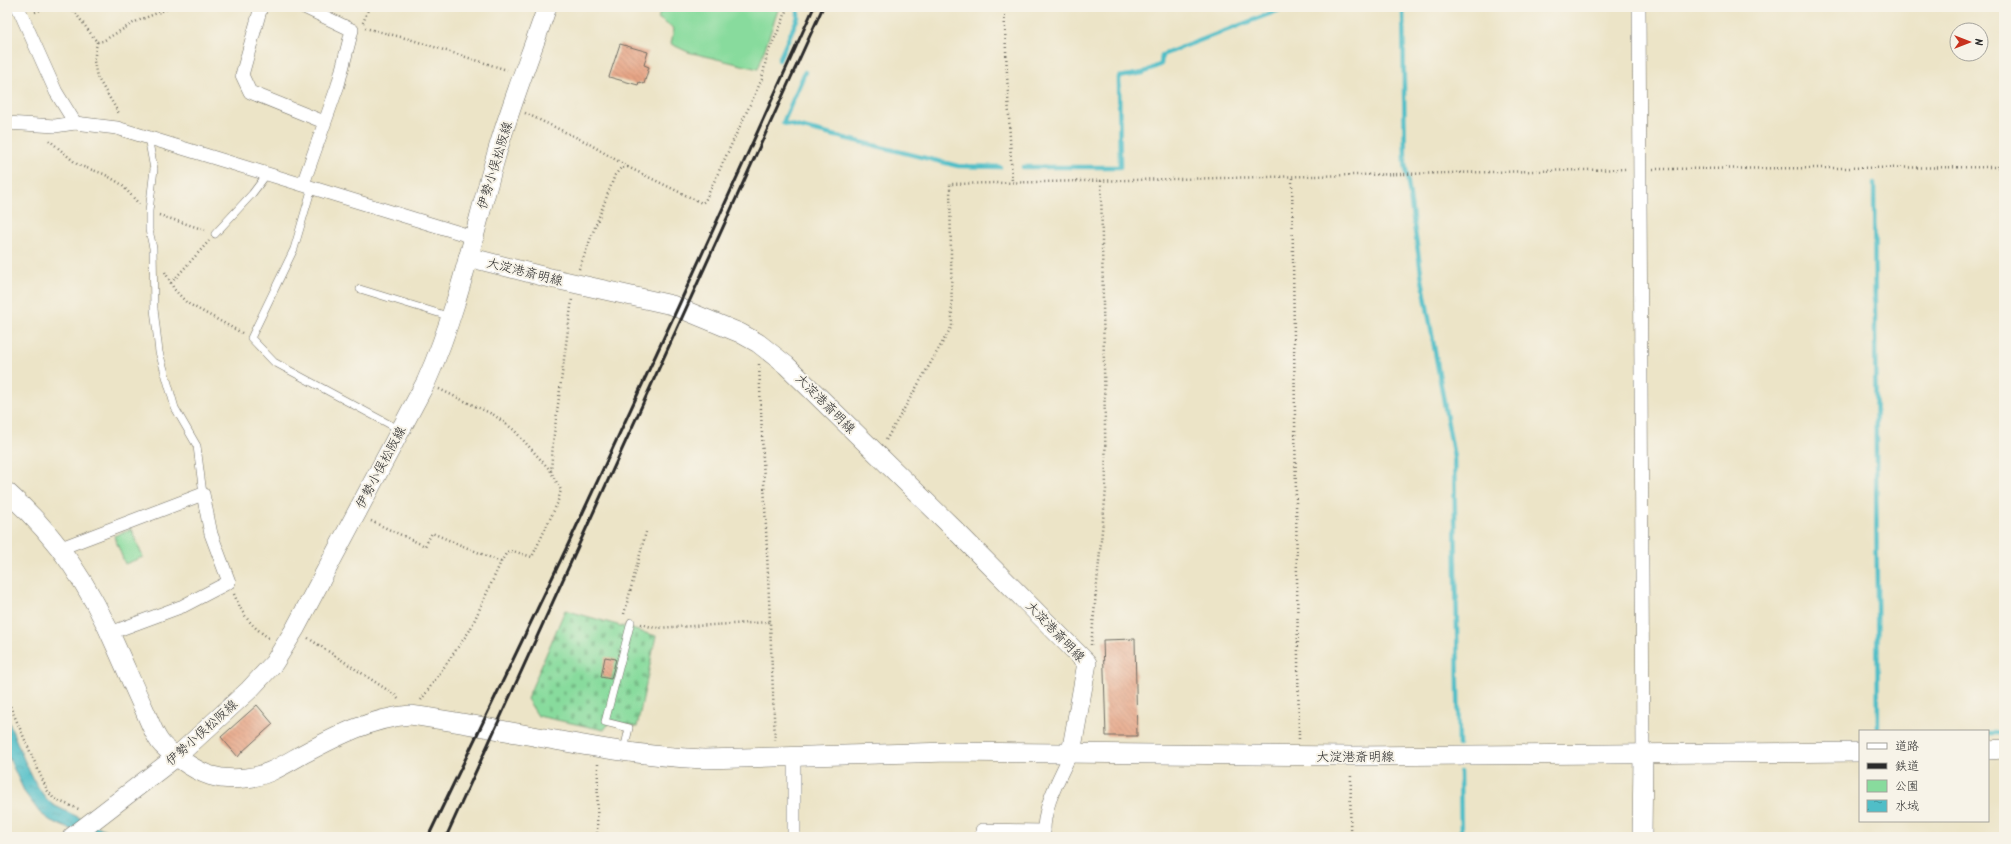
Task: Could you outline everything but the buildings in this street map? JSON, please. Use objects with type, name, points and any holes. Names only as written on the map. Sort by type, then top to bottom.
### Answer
[{"type":"main road","name":"伊勢小俣松阪線","points":[[72,837],[176,756],[249,690],[266,672],[284,648],[295,629],[426,382],[451,317],[511,108],[547,7]]},
{"type":"main road","name":"大淀港斎明線","points":[[468,257],[672,305],[715,321],[758,343],[801,378],[1087,663],[1071,753],[1351,756],[1859,752]]},
{"type":"main road","points":[[7,492],[27,509],[61,548],[79,574],[110,633],[160,743],[195,770],[205,775],[229,779],[260,775],[280,767],[328,741],[372,722],[388,717],[410,715],[598,748],[665,758],[794,758],[879,753],[1071,753]]},
{"type":"main road","points":[[1989,750],[2004,749]]},
{"type":"main road","points":[[1642,837],[1643,754]]},
{"type":"street","points":[[18,7],[56,92],[75,123]]},
{"type":"street","points":[[261,7],[242,75],[250,92],[324,122]]},
{"type":"street","points":[[304,7],[352,30],[338,85],[324,122],[308,186]]},
{"type":"street","points":[[1639,7],[1643,754]]},
{"type":"street","points":[[7,123],[54,126],[75,123],[97,125],[129,132],[473,237]]},
{"type":"street","points":[[61,548],[203,494],[211,534],[229,582],[183,606],[110,633]]},
{"type":"street","points":[[982,830],[1044,834],[1045,819],[1052,795],[1071,753]]},
{"type":"street","points":[[794,758],[794,837]]},
{"type":"lane","points":[[148,137],[154,169],[149,213],[149,230],[153,248],[154,309],[159,352],[175,408],[198,446],[203,494]]},
{"type":"lane","points":[[216,234],[252,194],[267,174]]},
{"type":"lane","points":[[308,186],[294,249],[251,338],[274,362],[400,430]]},
{"type":"lane","points":[[360,289],[451,317]]},
{"type":"lane","points":[[624,752],[630,728],[605,722],[631,622]]},
{"type":"path","points":[[71,7],[97,42],[94,62],[97,77],[129,132]]},
{"type":"path","points":[[97,42],[103,41],[136,22],[172,7]]},
{"type":"path","points":[[369,7],[362,27],[441,48],[523,76]]},
{"type":"path","points":[[511,108],[541,120],[586,142],[628,167],[697,202],[702,203],[705,201],[762,79],[767,55],[787,8],[782,7]]},
{"type":"path","points":[[1004,7],[1012,182]]},
{"type":"path","points":[[34,124],[78,165],[104,174],[121,184],[149,213],[216,234],[171,283]]},
{"type":"path","points":[[552,472],[553,442],[574,283],[615,176],[621,168],[628,167]]},
{"type":"path","points":[[877,454],[952,326],[950,184],[1101,180],[1292,178],[1640,169],[2004,167]]},
{"type":"path","points":[[1292,178],[1299,756]]},
{"type":"path","points":[[1087,663],[1090,652],[1106,489],[1101,180]]},
{"type":"path","points":[[153,248],[171,283],[187,303],[251,338]]},
{"type":"path","points":[[758,343],[776,758]]},
{"type":"path","points":[[295,629],[395,695],[410,715],[470,630],[507,552],[513,551],[532,556],[537,548],[557,504],[561,490],[552,472],[514,430],[494,415],[426,382]]},
{"type":"path","points":[[355,514],[425,546],[432,533],[501,562]]},
{"type":"path","points":[[646,532],[623,620],[655,628],[770,622]]},
{"type":"path","points":[[229,582],[241,612],[245,618],[284,648]]},
{"type":"path","points":[[7,699],[47,790],[54,799],[97,818]]},
{"type":"path","points":[[597,837],[598,748]]},
{"type":"path","points":[[1350,837],[1351,756]]},
{"type":"green space","points":[[662,7],[779,7],[758,69],[688,52],[671,44],[674,29],[658,18]]},
{"type":"green space","points":[[131,529],[143,557],[125,564],[114,536]]},
{"type":"green space","points":[[565,610],[656,636],[637,727],[611,720],[604,730],[538,716],[527,699]]},
{"type":"water","points":[[7,718],[32,777],[45,797],[53,805],[120,837],[88,837],[51,821],[40,813],[25,793],[7,754]]},
{"type":"waterway","points":[[779,60],[798,17],[798,7]]},
{"type":"waterway","points":[[1023,167],[1120,167],[1119,77],[1143,73],[1161,64],[1162,55],[1287,7]]},
{"type":"waterway","points":[[1403,7],[1405,163],[1422,279],[1454,458],[1459,745]]},
{"type":"waterway","points":[[805,72],[783,123],[958,166],[1000,167]]},
{"type":"waterway","points":[[1874,183],[1878,730]]},
{"type":"waterway","points":[[1989,733],[2004,733]]},
{"type":"waterway","points":[[1460,772],[1461,837]]},
{"type":"railway","points":[[428,837],[566,549],[814,7]]},
{"type":"railway","points":[[446,837],[823,7]]}]
